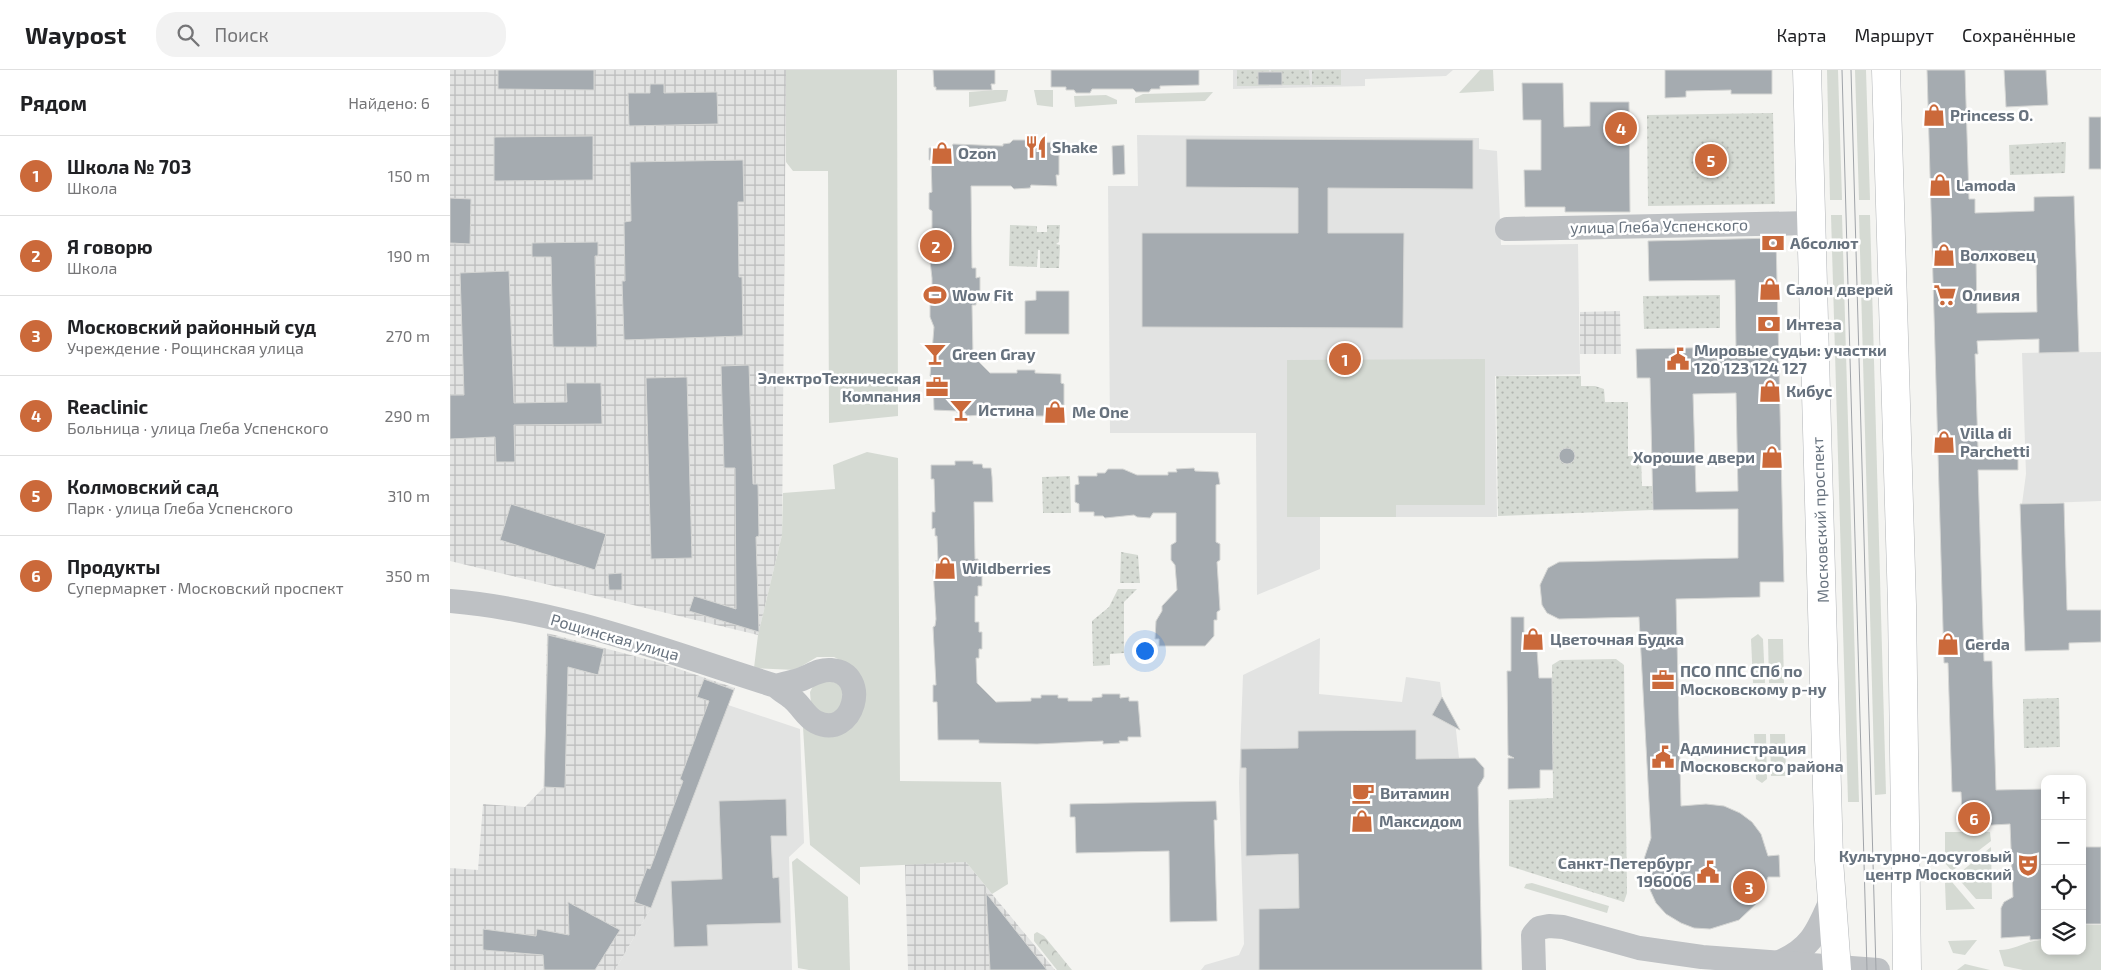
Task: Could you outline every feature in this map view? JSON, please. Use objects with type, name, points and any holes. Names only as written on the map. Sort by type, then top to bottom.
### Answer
[{"type":"main road","name":"Московский проспект","points":[[1807,70],[1832,898],[1837,968]]},
{"type":"main road","points":[[1886,70],[1902,615],[1907,970]]},
{"type":"street","name":"улица Глеба Успенского","points":[[1507,229],[1811,223]]},
{"type":"street","name":"Рощинская улица","points":[[450,601],[521,611],[621,636],[776,686]]},
{"type":"street","points":[[1777,963],[1798,953],[1808,944],[1816,934],[1832,898]]},
{"type":"street","points":[[1534,970],[1534,935],[1539,928],[1549,926],[1563,927],[1640,948],[1719,959],[1878,970]]},
{"type":"shaded area","points":[[450,70],[786,70],[782,535],[758,635],[450,561]]},
{"type":"shaded area","points":[[1233,70],[1453,70],[1446,76],[1365,79],[1365,86],[1233,89]]},
{"type":"shaded area","points":[[1137,135],[1479,138],[1479,149],[1497,151],[1501,245],[1578,244],[1580,374],[1495,376],[1497,517],[1320,517],[1320,569],[1257,595],[1256,433],[1110,433],[1108,186],[1138,186]]},
{"type":"shaded area","points":[[1620,311],[1621,354],[1580,354],[1580,312]]},
{"type":"shaded area","points":[[2101,352],[2101,501],[2022,504],[2026,474],[2022,353]]},
{"type":"shaded area","points":[[547,633],[661,663],[735,688],[651,908],[615,970],[450,970],[450,868],[478,870],[483,804],[525,807],[544,787]]},
{"type":"shaded area","name":"Максидом","points":[[1320,638],[1319,694],[1402,702],[1406,677],[1440,682],[1442,697],[1455,721],[1459,758],[1475,758],[1484,777],[1478,787],[1482,970],[1201,970],[1205,965],[1239,955],[1244,944],[1239,783],[1243,675]]},
{"type":"shaded area","points":[[728,705],[800,729],[804,843],[789,857],[792,970],[615,970],[651,908]]},
{"type":"shaded area","points":[[966,862],[1055,970],[908,970],[905,864]]},
{"type":"green space","points":[[786,70],[897,70],[898,416],[829,423],[828,171],[793,171],[786,162]]},
{"type":"green space","points":[[1237,70],[1269,70],[1269,86],[1237,86]]},
{"type":"green space","points":[[1271,70],[1309,70],[1310,85],[1271,85]]},
{"type":"green space","points":[[1312,70],[1341,70],[1341,85],[1312,85]]},
{"type":"green space","points":[[1480,70],[1493,70],[1494,91],[1459,93]]},
{"type":"green space","points":[[1827,70],[1838,70],[1842,200],[1830,200]]},
{"type":"green space","points":[[1855,70],[1866,70],[1870,200],[1859,200]]},
{"type":"green space","points":[[1008,90],[1006,101],[969,107],[969,92]]},
{"type":"green space","points":[[1034,90],[1053,90],[1053,107],[1037,105]]},
{"type":"green space","points":[[1213,92],[1205,101],[1135,103],[1135,98],[1143,94]]},
{"type":"green space","points":[[1106,95],[1117,100],[1117,104],[1075,107],[1074,96]]},
{"type":"green space","points":[[1773,113],[1775,204],[1648,206],[1647,115]]},
{"type":"green space","points":[[2066,142],[2065,173],[2010,175],[2009,145]]},
{"type":"green space","points":[[1831,215],[1842,215],[1859,802],[1848,802]]},
{"type":"green space","points":[[1859,215],[1870,215],[1886,794],[1875,795]]},
{"type":"green space","points":[[1010,225],[1037,226],[1037,232],[1047,232],[1047,225],[1060,225],[1059,242],[1056,244],[1060,245],[1059,268],[1040,268],[1040,250],[1038,250],[1037,267],[1009,266]]},
{"type":"green space","points":[[1720,295],[1720,328],[1644,329],[1643,296]]},
{"type":"green space","points":[[1485,359],[1485,505],[1396,505],[1396,517],[1287,517],[1287,360]]},
{"type":"green space","points":[[1496,376],[1581,376],[1581,386],[1595,386],[1604,389],[1605,402],[1628,402],[1628,456],[1641,456],[1642,486],[1652,486],[1653,510],[1498,516]]},
{"type":"green space","points":[[867,452],[898,458],[900,781],[1001,782],[1008,884],[992,894],[966,862],[860,867],[860,885],[810,845],[803,727],[834,731],[852,666],[834,657],[817,657],[795,670],[754,668],[758,635],[782,535],[783,493],[835,489],[833,465]]},
{"type":"green space","points":[[1070,476],[1071,513],[1043,513],[1042,477]]},
{"type":"green space","points":[[1121,552],[1138,555],[1140,583],[1120,583]]},
{"type":"green space","points":[[1118,589],[1137,589],[1124,602],[1124,653],[1110,654],[1110,665],[1093,666],[1092,621],[1109,607]]},
{"type":"green space","points":[[1758,634],[1763,639],[1765,683],[1753,683],[1751,639]]},
{"type":"green space","points":[[1768,639],[1783,639],[1784,683],[1769,683]]},
{"type":"green space","points":[[1616,659],[1624,665],[1627,893],[1624,902],[1509,866],[1509,800],[1553,798],[1552,665],[1560,660]]},
{"type":"green space","points":[[824,679],[842,685],[843,708],[826,716],[811,705],[810,692],[813,686]]},
{"type":"green space","points":[[2059,698],[2060,747],[2024,748],[2023,699]]},
{"type":"green space","points":[[1754,734],[1766,734],[1767,779],[1762,783],[1756,779]]},
{"type":"green space","points":[[1770,734],[1785,734],[1786,776],[1771,776]]},
{"type":"green space","points":[[1945,832],[1990,832],[1991,841],[1952,871],[1945,863]]},
{"type":"green space","points":[[1991,847],[1992,899],[1976,899],[1956,876]]},
{"type":"green space","points":[[797,858],[848,897],[850,970],[809,970],[798,968],[792,862]]},
{"type":"green space","points":[[1952,882],[1975,909],[1946,910],[1945,883]]},
{"type":"green space","points":[[1532,883],[1609,906],[1607,913],[1524,888],[1526,884]]},
{"type":"green space","points":[[2086,925],[2101,925],[2101,970],[2023,970],[2004,966],[1999,950],[2005,950],[2041,940],[2041,955],[2086,955]]},
{"type":"green space","points":[[1037,932],[1044,936],[1072,970],[1057,970],[1034,941],[1034,934]]},
{"type":"green space","points":[[1977,940],[1965,955],[1953,953],[1948,941]]},
{"type":"green space","points":[[1965,964],[1990,970],[1957,970]]},
{"type":"building","points":[[498,70],[594,70],[594,90],[498,89]]},
{"type":"building","points":[[933,70],[995,70],[995,84],[991,84],[992,90],[936,90],[936,87],[934,87]]},
{"type":"building","points":[[1051,70],[1199,70],[1199,85],[1160,86],[1160,89],[1151,89],[1149,92],[1136,92],[1133,89],[1092,89],[1090,93],[1076,93],[1074,90],[1066,90],[1066,87],[1051,87]]},
{"type":"building","points":[[1665,70],[1772,70],[1772,94],[1731,94],[1731,90],[1686,91],[1686,97],[1665,98]]},
{"type":"building","points":[[1927,70],[1965,70],[1969,199],[1975,199],[1975,213],[2034,211],[2034,197],[2074,196],[2079,352],[2039,353],[2039,339],[1977,341],[1978,354],[1975,354],[1978,450],[2018,449],[2018,470],[1978,470],[1984,661],[1992,661],[1996,790],[2041,789],[2041,939],[2030,940],[2030,936],[2001,938],[2001,908],[2004,902],[2013,897],[2010,824],[1975,826],[1968,822],[1962,812],[1961,792],[1952,792],[1948,663],[1944,663]],"holes":[[[2036,256],[2037,312],[1977,313],[1976,257]]]},
{"type":"building","points":[[2004,70],[2046,70],[2048,105],[2006,107]]},
{"type":"building","points":[[1258,72],[1282,72],[1282,85],[1258,85]]},
{"type":"building","points":[[1522,83],[1563,83],[1564,127],[1590,126],[1590,102],[1629,102],[1630,212],[1565,212],[1565,207],[1525,207],[1524,170],[1541,170],[1541,120],[1523,120]]},
{"type":"building","points":[[650,84],[664,84],[664,93],[717,92],[718,124],[629,126],[628,93],[650,93]]},
{"type":"building","points":[[2089,117],[2101,117],[2101,169],[2089,169]]},
{"type":"building","points":[[593,136],[593,180],[494,181],[494,137]]},
{"type":"building","points":[[1186,139],[1473,140],[1473,189],[1328,188],[1328,233],[1404,233],[1403,328],[1142,327],[1142,233],[1298,233],[1298,188],[1186,187]]},
{"type":"building","points":[[1013,140],[1029,140],[1033,143],[1056,142],[1056,153],[1059,153],[1059,175],[1056,175],[1057,186],[1031,185],[1030,188],[1014,189],[1011,186],[971,186],[972,268],[976,268],[976,278],[980,277],[980,296],[976,296],[976,305],[972,305],[973,356],[990,373],[1017,373],[1017,370],[1035,370],[1035,373],[1061,374],[1061,383],[1064,384],[1064,405],[1061,405],[1061,416],[1018,418],[1008,416],[1007,413],[967,416],[965,413],[957,413],[957,411],[934,410],[933,378],[930,376],[934,327],[930,317],[932,278],[929,253],[932,250],[932,211],[929,209],[929,193],[932,192],[929,148],[952,147],[953,144],[1003,146],[1003,144],[1010,143]]},
{"type":"building","points":[[1124,145],[1125,174],[1113,175],[1112,146]]},
{"type":"building","points":[[743,160],[744,202],[738,202],[739,277],[742,277],[743,336],[624,340],[622,281],[625,281],[624,222],[631,221],[630,162]]},
{"type":"building","points":[[450,198],[471,199],[470,244],[450,243]]},
{"type":"building","points":[[1776,238],[1784,582],[1760,582],[1760,597],[1676,599],[1681,806],[1706,804],[1724,806],[1740,813],[1752,822],[1761,834],[1768,856],[1779,855],[1780,877],[1768,877],[1758,902],[1739,920],[1710,929],[1694,928],[1666,914],[1656,903],[1646,881],[1644,859],[1651,838],[1639,617],[1559,619],[1547,613],[1542,605],[1540,585],[1548,568],[1559,562],[1738,558],[1738,509],[1653,510],[1650,378],[1637,378],[1636,349],[1736,347],[1735,280],[1649,281],[1648,241]],"holes":[[[1736,393],[1738,491],[1696,492],[1693,394]]]},
{"type":"building","points":[[598,242],[598,256],[595,256],[597,347],[553,347],[551,257],[532,257],[532,243]]},
{"type":"building","points":[[509,271],[514,403],[567,402],[566,383],[601,383],[602,424],[514,425],[515,462],[496,462],[495,437],[450,439],[450,395],[464,395],[460,273]]},
{"type":"building","points":[[1036,291],[1069,291],[1069,334],[1025,334],[1025,301],[1036,300]]},
{"type":"building","points":[[749,365],[753,484],[758,484],[759,536],[756,537],[759,632],[689,611],[694,596],[736,609],[735,468],[724,468],[721,366]]},
{"type":"building","points":[[687,377],[692,558],[651,559],[646,378]]},
{"type":"building","points":[[1567,448],[1573,450],[1575,456],[1573,462],[1567,464],[1561,462],[1559,456],[1561,450]]},
{"type":"building","points":[[955,461],[973,461],[973,464],[982,464],[983,468],[991,468],[992,477],[993,502],[974,502],[975,559],[978,559],[979,569],[982,569],[982,586],[978,586],[978,596],[975,596],[975,622],[979,622],[979,632],[982,632],[982,649],[979,649],[979,658],[976,658],[977,683],[996,702],[1031,701],[1031,698],[1041,698],[1041,695],[1058,695],[1058,698],[1068,698],[1068,701],[1092,701],[1092,698],[1102,697],[1102,694],[1120,694],[1120,698],[1129,697],[1129,701],[1138,701],[1141,737],[1128,737],[1128,741],[1103,744],[1103,741],[1037,744],[979,743],[979,740],[938,740],[937,702],[933,702],[933,685],[936,685],[933,627],[935,626],[936,619],[933,570],[935,570],[935,561],[938,561],[937,536],[935,536],[935,528],[932,529],[932,512],[935,512],[934,479],[931,479],[931,465],[955,465]]},
{"type":"building","points":[[1194,468],[1195,471],[1218,472],[1220,484],[1216,485],[1216,542],[1220,544],[1220,560],[1217,562],[1220,610],[1217,612],[1217,620],[1214,620],[1214,636],[1205,646],[1159,646],[1159,639],[1155,639],[1156,621],[1162,611],[1162,606],[1177,590],[1175,565],[1171,560],[1171,545],[1176,542],[1176,513],[1153,513],[1150,518],[1134,515],[1105,518],[1103,516],[1094,516],[1094,512],[1079,512],[1079,504],[1075,502],[1075,485],[1079,484],[1078,476],[1097,476],[1097,473],[1105,473],[1108,469],[1123,469],[1137,475],[1168,475],[1168,472],[1177,472],[1176,469]]},
{"type":"building","points":[[2064,503],[2067,610],[2101,610],[2101,642],[2069,643],[2069,650],[2025,651],[2020,504]]},
{"type":"building","points":[[511,504],[606,534],[595,570],[500,540]]},
{"type":"building","points":[[622,573],[622,590],[609,590],[608,574]]},
{"type":"building","points":[[1511,617],[1524,617],[1524,636],[1536,636],[1539,678],[1552,678],[1553,770],[1540,770],[1540,788],[1508,789],[1508,758],[1514,758],[1508,755],[1507,671],[1511,671]]},
{"type":"building","points":[[548,635],[604,649],[598,675],[568,667],[565,788],[544,787]]},
{"type":"building","points":[[704,679],[734,690],[651,908],[634,902],[647,868],[650,869],[683,781],[680,779],[709,701],[697,697]]},
{"type":"building","points":[[1442,697],[1460,730],[1432,715]]},
{"type":"building","name":"Максидом","points":[[1416,730],[1416,759],[1475,758],[1484,768],[1484,777],[1478,787],[1482,970],[1259,970],[1259,909],[1299,908],[1298,854],[1246,856],[1246,768],[1241,768],[1241,749],[1298,748],[1298,731]]},
{"type":"building","points":[[786,799],[787,836],[771,836],[773,878],[779,877],[781,923],[707,925],[708,946],[674,947],[671,881],[722,879],[719,801]]},
{"type":"building","points":[[1216,801],[1217,820],[1214,820],[1217,921],[1170,922],[1169,851],[1076,853],[1075,817],[1070,817],[1070,804]]},
{"type":"building","points":[[2086,847],[2101,847],[2101,924],[2086,924]]},
{"type":"building","points":[[986,893],[1047,970],[990,970]]},
{"type":"building","points":[[568,902],[620,930],[595,970],[544,970],[543,955],[483,950],[483,929],[536,936],[537,929],[569,935]]},
{"type":"tram line","points":[[1842,70],[1867,970]]},
{"type":"tram line","points":[[1851,70],[1876,970]]},
{"type":"place","name":"Princess O.","points":[[1934,115]]},
{"type":"place","name":"Reaclinic","points":[[1621,128]]},
{"type":"place","name":"Shake","points":[[1036,147]]},
{"type":"place","name":"Ozon","points":[[942,153]]},
{"type":"place","name":"Колмовский сад","points":[[1711,160]]},
{"type":"place","name":"Lamoda","points":[[1940,185]]},
{"type":"place","name":"Абсолют","points":[[1773,243]]},
{"type":"place","name":"Я говорю","points":[[936,246]]},
{"type":"place","name":"Волховец","points":[[1944,255]]},
{"type":"place","name":"Салон дверей","points":[[1770,289]]},
{"type":"place","name":"Wow Fit","points":[[935,295]]},
{"type":"place","name":"Оливия","points":[[1945,295]]},
{"type":"place","name":"Интеза","points":[[1769,324]]},
{"type":"place","name":"Green Gray","points":[[935,354]]},
{"type":"place","name":"Школа № 703","points":[[1345,359]]},
{"type":"place","name":"Мировые судьи: участки 120 123 124 127","points":[[1678,359]]},
{"type":"place","name":"ЭлектроТехническая Компания","points":[[937,387]]},
{"type":"place","name":"Кибус","points":[[1770,391]]},
{"type":"place","name":"Истина","points":[[961,410]]},
{"type":"place","name":"Me One","points":[[1055,412]]},
{"type":"place","name":"Villa di Parchetti","points":[[1944,442]]},
{"type":"place","name":"Хорошие двери","points":[[1772,457]]},
{"type":"place","name":"Wildberries","points":[[945,568]]},
{"type":"place","name":"Цветочная Будка","points":[[1533,639]]},
{"type":"place","name":"Gerda","points":[[1948,644]]},
{"type":"place","name":"ПСО ППС СПб по Московскому р-ну","points":[[1663,680]]},
{"type":"place","name":"Администрация Московского района","points":[[1663,757]]},
{"type":"place","name":"Витамин","points":[[1363,793]]},
{"type":"place","name":"Продукты","points":[[1974,818]]},
{"type":"place","name":"Максидом","points":[[1362,821]]},
{"type":"place","name":"Культурно-досуговый центр Московский","points":[[2028,865]]},
{"type":"place","name":"Санкт-Петербург 196006","points":[[1708,872]]},
{"type":"place","name":"Московский районный суд","points":[[1749,887]]}]
